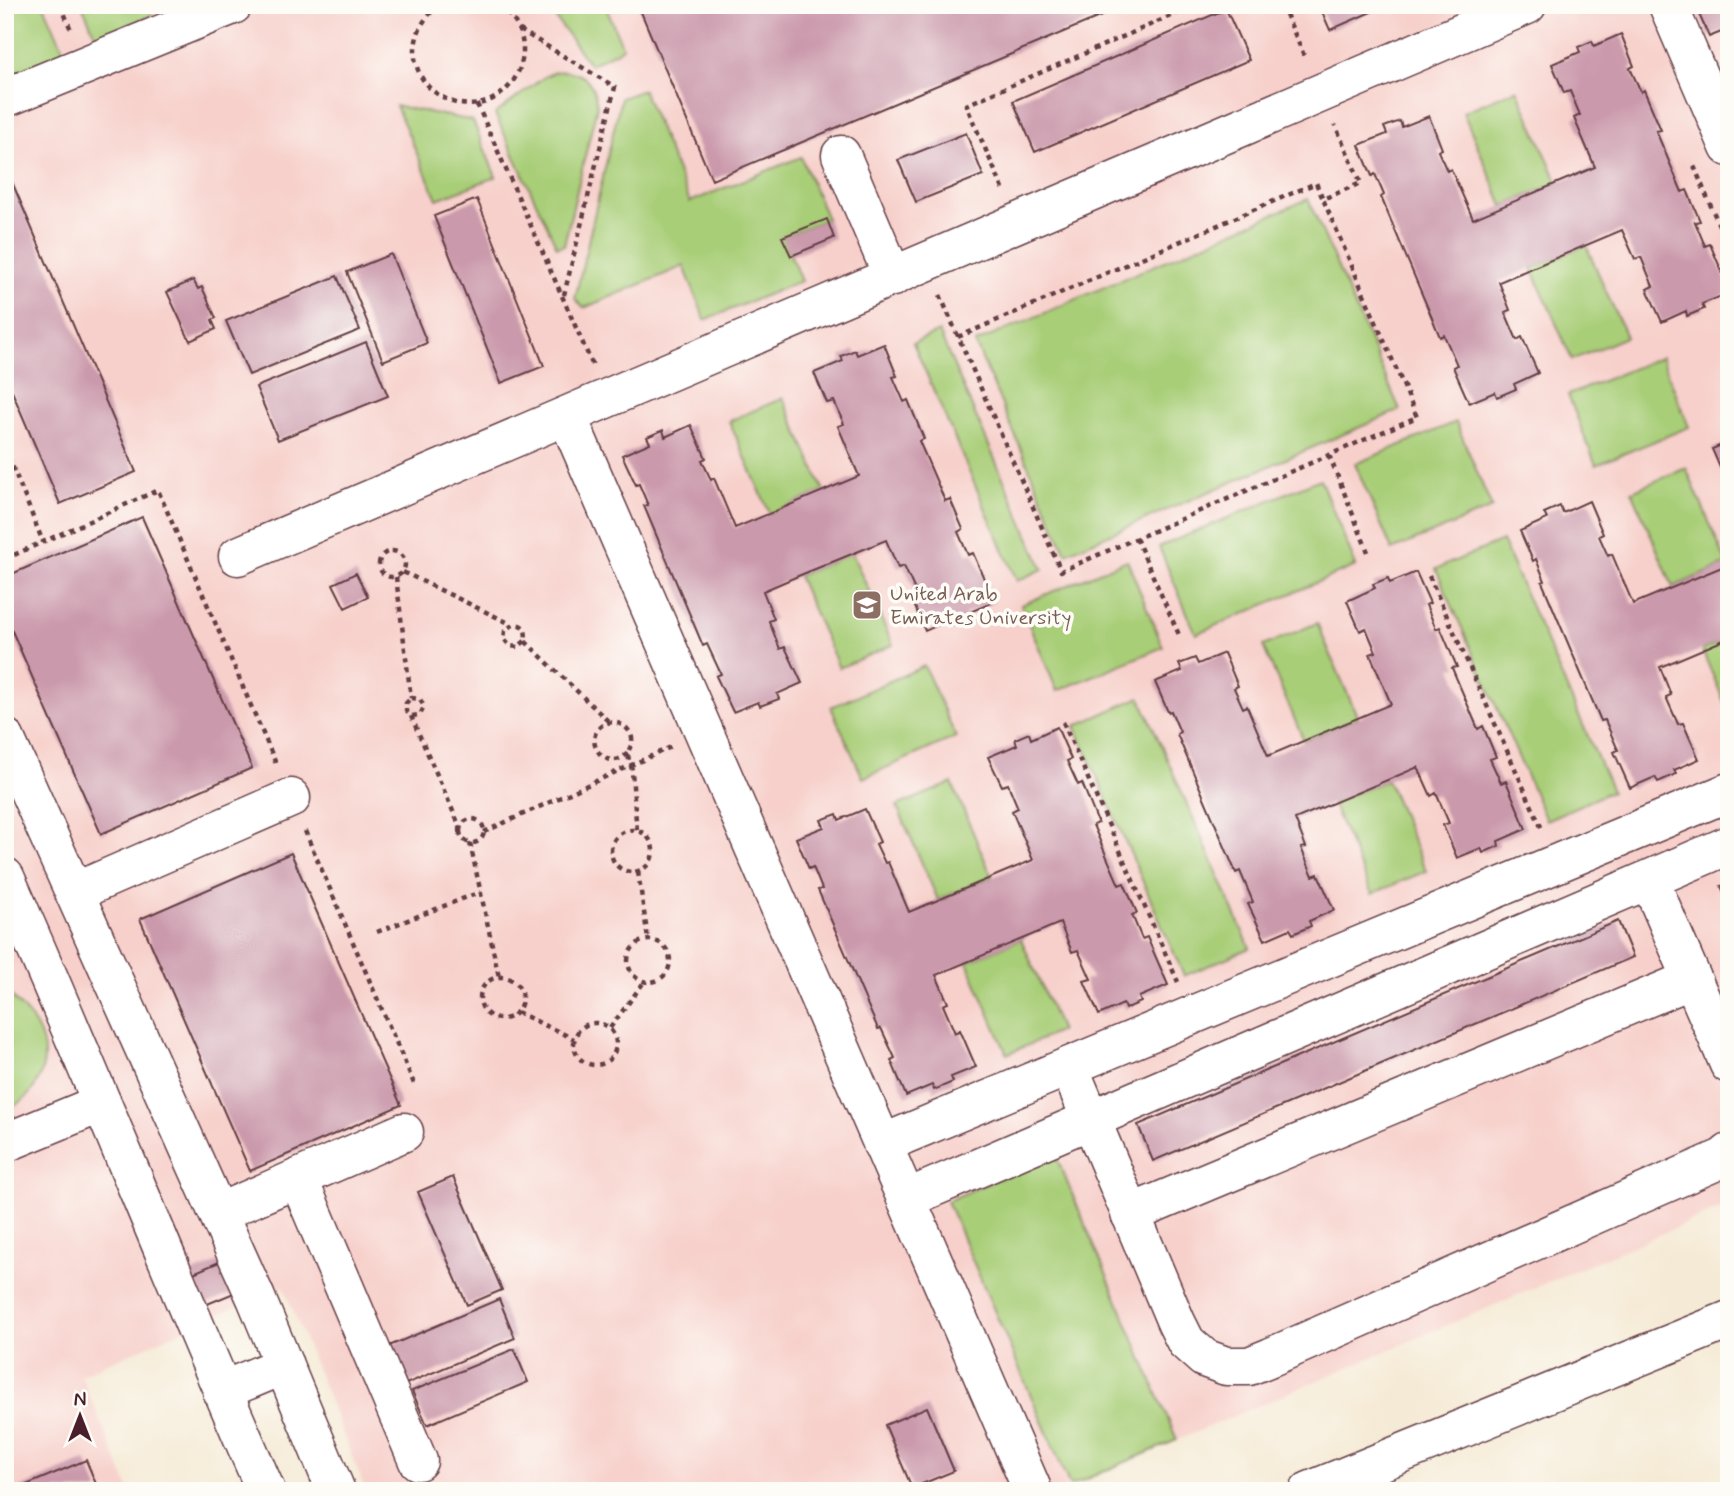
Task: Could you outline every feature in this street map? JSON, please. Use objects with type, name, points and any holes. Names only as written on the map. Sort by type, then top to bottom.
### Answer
[{"type":"lane","points":[[5,98],[233,5]]},
{"type":"lane","points":[[238,556],[1527,5]]},
{"type":"lane","points":[[1668,5],[1729,147]]},
{"type":"lane","points":[[842,155],[909,270]]},
{"type":"lane","points":[[567,416],[1032,1489]]},
{"type":"lane","points":[[5,738],[256,1298],[336,1491]]},
{"type":"lane","points":[[882,1144],[1729,792]]},
{"type":"lane","points":[[75,892],[291,799]]},
{"type":"lane","points":[[906,1199],[1729,845]]},
{"type":"lane","points":[[5,877],[22,953],[102,1103],[266,1491]]},
{"type":"lane","points":[[1649,879],[1729,1064]]},
{"type":"lane","points":[[1130,1214],[1692,979]]},
{"type":"lane","points":[[1069,1067],[1186,1342],[1204,1358],[1226,1366],[1249,1366],[1723,1158],[1729,1153]]},
{"type":"lane","points":[[5,1143],[102,1103]]},
{"type":"lane","points":[[218,1213],[404,1132]]},
{"type":"lane","points":[[298,1178],[418,1461]]},
{"type":"lane","points":[[1309,1491],[1729,1320]]},
{"type":"lane","points":[[222,1391],[284,1365]]},
{"type":"path","points":[[438,5],[426,16],[418,31],[416,63],[422,78],[446,100],[477,104],[492,100],[506,90],[516,77],[522,62],[520,30],[511,16],[499,5]]},
{"type":"path","points":[[1018,223],[966,105],[1196,5]]},
{"type":"path","points":[[1282,5],[1361,183],[1323,200]]},
{"type":"path","points":[[520,30],[615,88],[563,299]]},
{"type":"path","points":[[477,104],[607,399]]},
{"type":"path","points":[[909,270],[958,337],[1061,571],[1417,417],[1316,183],[958,337]]},
{"type":"path","points":[[5,448],[43,542]]},
{"type":"path","points":[[1329,455],[1368,552]]},
{"type":"path","points":[[5,559],[158,490],[415,1086]]},
{"type":"path","points":[[1136,538],[1180,637]]},
{"type":"path","points":[[394,550],[402,555],[406,563],[403,572],[396,577],[386,576],[380,570],[379,560],[385,553],[394,550]]},
{"type":"path","points":[[403,572],[511,624],[518,624],[524,628],[527,635],[519,647],[510,646],[504,639],[505,631],[511,624]]},
{"type":"path","points":[[1429,576],[1557,863]]},
{"type":"path","points":[[396,577],[411,698]]},
{"type":"path","points":[[525,641],[609,722]]},
{"type":"path","points":[[411,698],[406,703],[406,710],[460,827],[460,834],[463,840],[470,843],[480,841],[484,832],[704,732]]},
{"type":"path","points":[[411,698],[420,699],[424,707],[420,715],[411,716]]},
{"type":"path","points":[[609,722],[627,727],[632,735],[632,745],[628,753],[618,760],[606,759],[596,751],[594,740],[598,728],[609,722]]},
{"type":"path","points":[[1063,722],[1193,1015]]},
{"type":"path","points":[[628,753],[637,830]]},
{"type":"path","points":[[460,827],[466,820],[474,819],[481,823],[484,832]]},
{"type":"path","points":[[626,830],[637,830],[647,835],[653,845],[653,856],[648,866],[638,872],[627,872],[617,866],[611,857],[611,845],[616,836],[626,830]]},
{"type":"path","points":[[470,843],[499,977]]},
{"type":"path","points":[[638,872],[648,939]]},
{"type":"path","points":[[377,932],[480,892]]},
{"type":"path","points":[[648,939],[666,948],[670,968],[664,977],[655,982],[644,982],[635,978],[629,970],[627,959],[638,942],[648,939]]},
{"type":"path","points":[[509,978],[518,984],[522,1003],[517,1012],[509,1018],[499,1019],[482,1008],[482,988],[489,980],[509,978]]},
{"type":"path","points":[[610,1028],[644,982]]},
{"type":"path","points":[[517,1012],[574,1039]]},
{"type":"path","points":[[589,1024],[601,1024],[610,1028],[616,1038],[617,1049],[611,1059],[602,1065],[590,1065],[581,1060],[575,1051],[574,1039],[580,1030],[589,1024]]},
{"type":"shaded area","name":"United Arab Emirates University","points":[[5,5],[1729,5],[1729,1205],[1058,1491],[366,1491],[283,1286],[81,1375],[130,1491],[5,1491]]},
{"type":"green space","points":[[16,5],[44,5],[65,53],[5,78],[5,10]]},
{"type":"green space","points":[[82,5],[147,5],[152,15],[97,39]]},
{"type":"green space","points":[[546,5],[605,5],[623,48],[590,65]]},
{"type":"green space","points":[[565,71],[579,75],[592,86],[597,106],[564,245],[557,247],[495,114],[544,77]]},
{"type":"green space","points":[[1517,89],[1558,183],[1503,206],[1463,112]]},
{"type":"green space","points":[[643,90],[690,202],[801,157],[827,219],[783,237],[801,281],[705,320],[684,266],[584,308],[575,299],[621,98]]},
{"type":"green space","points":[[396,106],[473,121],[496,177],[437,199]]},
{"type":"green space","points":[[1308,199],[1400,410],[1066,553],[975,343]]},
{"type":"green space","points":[[1586,245],[1626,337],[1572,360],[1532,268]]},
{"type":"green space","points":[[939,332],[1043,569],[1017,581],[913,343]]},
{"type":"green space","points":[[1661,357],[1689,427],[1596,465],[1568,395]]},
{"type":"green space","points":[[783,398],[824,491],[770,514],[729,421]]},
{"type":"green space","points":[[1456,422],[1492,508],[1392,550],[1355,464]]},
{"type":"green space","points":[[1686,468],[1727,564],[1673,587],[1632,491]]},
{"type":"green space","points":[[1320,479],[1356,566],[1196,634],[1159,547]]},
{"type":"green space","points":[[1502,541],[1612,791],[1546,820],[1436,569]]},
{"type":"green space","points":[[852,553],[893,645],[839,668],[798,576]]},
{"type":"green space","points":[[1127,560],[1163,647],[1057,691],[1021,605]]},
{"type":"green space","points":[[1317,623],[1358,718],[1304,741],[1263,646]]},
{"type":"green space","points":[[1729,638],[1729,713],[1702,650]]},
{"type":"green space","points":[[924,666],[956,737],[863,778],[831,707]]},
{"type":"green space","points":[[1140,697],[1250,948],[1184,976],[1075,726]]},
{"type":"green space","points":[[1387,780],[1426,871],[1372,894],[1332,803]]},
{"type":"green space","points":[[952,783],[992,877],[938,900],[897,806]]},
{"type":"green space","points":[[1021,939],[1061,1031],[1007,1054],[967,962]]},
{"type":"green space","points":[[5,989],[34,1023],[42,1040],[44,1053],[40,1077],[34,1087],[26,1097],[5,1110]]},
{"type":"green space","points":[[1055,1154],[1177,1440],[1070,1486],[947,1201]]},
{"type":"building","points":[[638,5],[1100,5],[1104,15],[712,180]]},
{"type":"building","points":[[1319,5],[1387,5],[1330,30]]},
{"type":"building","points":[[1695,5],[1729,5],[1729,29],[1709,37]]},
{"type":"building","points":[[1226,9],[1249,60],[1035,152],[1013,101]]},
{"type":"building","points":[[1621,34],[1634,66],[1630,68],[1641,92],[1644,90],[1661,130],[1656,131],[1682,192],[1687,190],[1700,221],[1695,222],[1705,246],[1710,244],[1729,293],[1702,304],[1704,309],[1687,316],[1686,311],[1662,322],[1647,289],[1653,286],[1641,257],[1635,259],[1622,230],[1532,268],[1499,282],[1510,310],[1505,312],[1517,340],[1522,337],[1538,373],[1514,384],[1516,389],[1497,397],[1495,392],[1469,403],[1453,367],[1457,365],[1444,335],[1440,337],[1381,197],[1384,195],[1375,174],[1372,176],[1359,145],[1387,134],[1384,127],[1400,121],[1402,127],[1429,116],[1442,149],[1438,151],[1447,171],[1451,169],[1473,219],[1595,167],[1574,118],[1580,115],[1570,91],[1564,93],[1552,64],[1580,52],[1578,47],[1592,41],[1594,46]]},
{"type":"building","points":[[966,133],[983,175],[916,202],[898,160]]},
{"type":"building","points":[[12,182],[136,472],[60,504],[5,375],[5,185]]},
{"type":"building","points":[[477,199],[544,366],[501,383],[434,216]]},
{"type":"building","points":[[827,219],[834,238],[791,256],[782,237]]},
{"type":"building","points":[[391,254],[427,343],[383,361],[347,272]]},
{"type":"building","points":[[337,276],[360,330],[249,375],[226,321]]},
{"type":"building","points":[[193,280],[198,289],[202,287],[216,318],[212,320],[216,329],[190,341],[167,292]]},
{"type":"building","points":[[366,342],[388,396],[278,440],[256,387]]},
{"type":"building","points":[[884,344],[897,376],[893,377],[904,402],[908,400],[924,439],[919,441],[945,501],[950,499],[963,529],[958,532],[968,555],[973,553],[994,602],[965,614],[967,618],[951,626],[949,620],[925,631],[911,597],[917,595],[904,566],[898,568],[886,540],[798,576],[763,591],[774,619],[769,621],[780,649],[785,647],[802,683],[777,694],[779,699],[760,706],[758,702],[733,712],[716,676],[721,674],[707,644],[703,646],[644,506],[648,505],[639,484],[636,485],[622,455],[650,443],[647,437],[663,430],[665,437],[691,425],[706,458],[702,460],[711,480],[714,478],[735,528],[859,476],[838,426],[844,424],[834,401],[827,403],[814,373],[843,361],[841,356],[855,350],[857,355]]},
{"type":"building","points":[[1729,442],[1729,477],[1725,479],[1712,449]]},
{"type":"building","points":[[1589,501],[1603,534],[1599,536],[1608,556],[1612,554],[1633,604],[1729,564],[1729,638],[1660,667],[1671,695],[1666,697],[1678,724],[1683,723],[1699,759],[1674,770],[1676,774],[1658,782],[1655,777],[1630,788],[1614,752],[1618,750],[1605,720],[1601,721],[1542,582],[1545,581],[1536,559],[1533,561],[1520,531],[1547,519],[1544,513],[1560,506],[1563,513]]},
{"type":"building","points":[[142,517],[252,768],[101,834],[5,615],[5,577]]},
{"type":"building","points":[[1416,572],[1430,603],[1426,605],[1436,629],[1440,627],[1457,667],[1452,668],[1478,729],[1483,726],[1496,757],[1490,759],[1501,783],[1506,781],[1526,829],[1498,841],[1499,846],[1483,853],[1481,848],[1457,858],[1443,825],[1449,823],[1436,793],[1431,796],[1418,767],[1295,819],[1306,847],[1301,848],[1313,876],[1318,874],[1334,910],[1309,921],[1311,926],[1293,934],[1290,929],[1265,940],[1248,904],[1253,902],[1240,871],[1236,873],[1177,734],[1180,732],[1155,682],[1182,671],[1179,664],[1195,658],[1198,664],[1224,653],[1238,686],[1234,688],[1243,708],[1247,706],[1268,756],[1391,704],[1370,654],[1376,652],[1366,628],[1360,631],[1347,601],[1375,588],[1373,584],[1388,578],[1390,583]]},
{"type":"building","points":[[356,573],[368,597],[345,608],[333,584]]},
{"type":"building","points":[[1057,727],[1071,759],[1067,761],[1078,785],[1082,783],[1098,823],[1093,825],[1119,885],[1124,883],[1137,913],[1132,915],[1142,939],[1147,937],[1168,985],[1139,997],[1141,1002],[1125,1009],[1123,1004],[1099,1015],[1084,981],[1091,979],[1078,950],[1072,952],[1060,923],[936,975],[948,1003],[943,1005],[955,1033],[960,1030],[976,1067],[951,1077],[953,1082],[934,1090],[932,1085],[906,1096],[891,1060],[895,1058],[881,1028],[878,1029],[818,890],[822,889],[813,867],[809,869],[796,838],[824,827],[821,820],[837,814],[839,820],[865,809],[880,842],[876,844],[885,863],[888,862],[909,912],[1033,860],[1012,811],[1018,808],[1008,784],[1002,786],[988,757],[1017,745],[1015,739],[1029,733],[1031,739]]},
{"type":"building","points":[[291,853],[401,1105],[250,1171],[140,919]]},
{"type":"building","points":[[1729,883],[1729,904],[1721,886]]},
{"type":"building","points":[[1618,921],[1633,957],[1153,1161],[1138,1125]]},
{"type":"building","points":[[453,1177],[502,1290],[467,1305],[418,1192]]},
{"type":"building","points":[[219,1262],[234,1293],[205,1305],[191,1274]]},
{"type":"building","points":[[499,1299],[515,1338],[406,1384],[389,1346]]},
{"type":"building","points":[[514,1349],[528,1382],[427,1425],[412,1391]]},
{"type":"building","points":[[927,1407],[954,1471],[912,1488],[885,1425]]},
{"type":"building","points":[[86,1460],[99,1491],[12,1491]]},
{"type":"place","name":"United Arab Emirates University","points":[[867,605]]}]
